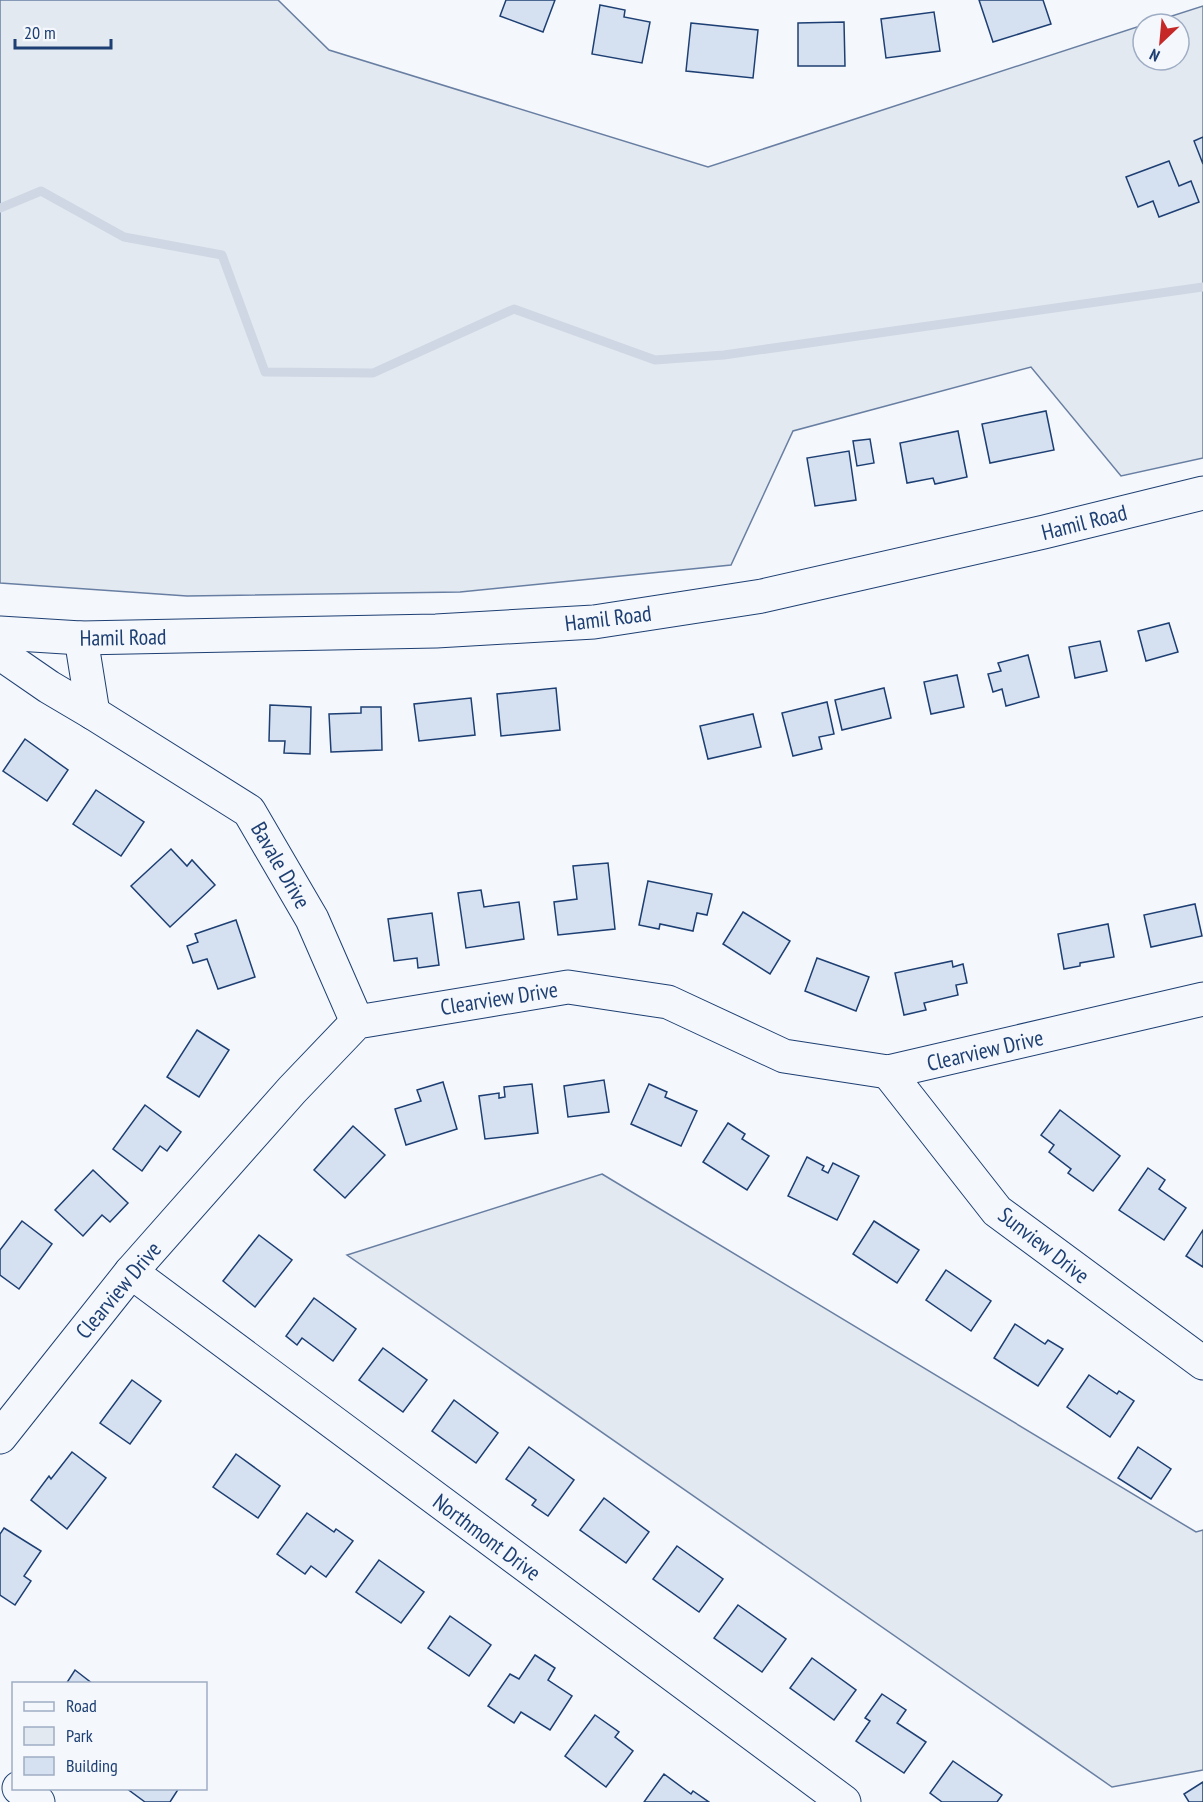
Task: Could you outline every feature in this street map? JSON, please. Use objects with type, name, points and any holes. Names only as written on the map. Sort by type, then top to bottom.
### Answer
[{"type":"street","name":"Hamil Road","points":[[0,633],[81,638],[436,631],[594,622],[762,596],[1044,532],[1203,493]]},
{"type":"street","points":[[81,638],[93,713]]},
{"type":"street","name":"Bavale Drive","points":[[0,651],[49,687],[249,812],[312,919],[357,1022]]},
{"type":"street","name":"Clearview Drive","points":[[0,1437],[131,1272],[292,1090],[357,1022],[568,987],[668,1002],[784,1056],[888,1072],[1203,999]]},
{"type":"street","name":"Sunview Drive","points":[[888,1072],[997,1211],[1203,1363]]},
{"type":"street","name":"Northmont Drive","points":[[131,1272],[844,1802]]},
{"type":"street","points":[[22,1790],[38,1802]]},
{"type":"green space","points":[[0,0],[278,0],[329,50],[708,167],[1131,29],[1131,72],[1191,72],[1191,12],[1184,12],[1203,6],[1203,458],[1121,476],[1031,367],[793,431],[731,565],[460,592],[187,596],[0,583]]},
{"type":"green space","points":[[602,1174],[1196,1532],[1203,1530],[1203,1770],[1112,1787],[347,1255]]},
{"type":"building","points":[[506,0],[555,0],[543,32],[500,16]]},
{"type":"building","points":[[979,0],[1043,0],[1051,24],[993,42]]},
{"type":"building","points":[[600,5],[625,10],[624,17],[650,22],[642,63],[592,54]]},
{"type":"building","points":[[934,12],[940,51],[886,58],[881,19]]},
{"type":"building","points":[[844,22],[845,66],[798,66],[798,23]]},
{"type":"building","points":[[691,23],[758,30],[753,78],[686,71]]},
{"type":"building","points":[[1203,137],[1203,164],[1194,141]]},
{"type":"building","points":[[1169,161],[1179,186],[1191,181],[1199,202],[1159,217],[1153,201],[1138,207],[1126,177]]},
{"type":"building","points":[[1046,411],[1054,450],[990,463],[982,424]]},
{"type":"building","points":[[958,431],[967,477],[935,484],[933,478],[907,483],[900,443]]},
{"type":"building","points":[[870,439],[874,463],[857,466],[853,441]]},
{"type":"building","points":[[849,451],[856,500],[815,506],[807,458]]},
{"type":"building","points":[[1169,623],[1178,652],[1146,661],[1138,631]]},
{"type":"building","points":[[1100,641],[1107,671],[1075,678],[1069,647]]},
{"type":"building","points":[[1028,655],[1039,697],[1006,706],[1002,689],[993,692],[988,674],[1001,671],[998,663]]},
{"type":"building","points":[[957,675],[964,707],[931,714],[924,682]]},
{"type":"building","points":[[556,688],[560,730],[501,736],[497,694]]},
{"type":"building","points":[[884,688],[891,718],[842,730],[835,700]]},
{"type":"building","points":[[471,698],[475,735],[419,741],[414,704]]},
{"type":"building","points":[[827,702],[834,734],[819,737],[822,749],[793,756],[782,713]]},
{"type":"building","points":[[270,705],[311,707],[310,754],[284,753],[285,741],[269,741]]},
{"type":"building","points":[[361,707],[381,707],[382,750],[331,752],[329,714],[361,713]]},
{"type":"building","points":[[753,714],[761,747],[708,759],[700,726]]},
{"type":"building","points":[[25,739],[68,770],[47,801],[3,771]]},
{"type":"building","points":[[96,790],[144,822],[121,856],[73,824]]},
{"type":"building","points":[[171,849],[187,866],[192,860],[215,885],[170,927],[131,886]]},
{"type":"building","points":[[608,863],[615,929],[558,935],[554,902],[577,899],[573,866]]},
{"type":"building","points":[[648,881],[712,894],[707,915],[697,913],[693,931],[660,924],[659,929],[639,925]]},
{"type":"building","points":[[481,890],[484,907],[519,902],[524,939],[466,948],[458,893]]},
{"type":"building","points":[[1195,904],[1202,936],[1151,947],[1144,915]]},
{"type":"building","points":[[743,912],[790,941],[770,974],[723,944]]},
{"type":"building","points":[[432,913],[439,965],[418,968],[417,958],[394,961],[388,919]]},
{"type":"building","points":[[236,920],[255,977],[218,989],[207,959],[193,963],[187,946],[198,942],[195,934]]},
{"type":"building","points":[[1108,924],[1114,957],[1080,963],[1080,966],[1064,969],[1058,934]]},
{"type":"building","points":[[817,958],[869,977],[856,1011],[805,991]]},
{"type":"building","points":[[952,961],[953,967],[963,964],[967,983],[956,985],[958,995],[924,1003],[926,1010],[904,1015],[895,973]]},
{"type":"building","points":[[197,1030],[229,1050],[199,1097],[167,1077]]},
{"type":"building","points":[[604,1080],[609,1112],[568,1117],[564,1086]]},
{"type":"building","points":[[443,1082],[457,1129],[406,1145],[395,1109],[421,1101],[417,1090]]},
{"type":"building","points":[[532,1084],[538,1133],[485,1139],[479,1096],[499,1093],[499,1098],[505,1097],[504,1087]]},
{"type":"building","points":[[649,1084],[667,1092],[665,1097],[697,1111],[681,1146],[631,1124]]},
{"type":"building","points":[[145,1105],[181,1132],[167,1151],[160,1146],[142,1171],[113,1149]]},
{"type":"building","points":[[1060,1110],[1120,1156],[1093,1191],[1068,1173],[1071,1169],[1049,1152],[1054,1145],[1041,1135]]},
{"type":"building","points":[[728,1123],[745,1134],[742,1139],[769,1156],[747,1190],[703,1162]]},
{"type":"building","points":[[353,1126],[385,1155],[345,1198],[314,1170]]},
{"type":"building","points":[[807,1157],[824,1166],[822,1170],[828,1173],[833,1163],[859,1176],[837,1220],[788,1196]]},
{"type":"building","points":[[1148,1168],[1165,1180],[1159,1189],[1186,1208],[1164,1240],[1119,1210]]},
{"type":"building","points":[[93,1170],[128,1203],[110,1222],[102,1215],[83,1236],[55,1210]]},
{"type":"building","points":[[22,1221],[52,1244],[19,1289],[0,1275],[0,1250]]},
{"type":"building","points":[[874,1221],[919,1250],[897,1283],[853,1254]]},
{"type":"building","points":[[1203,1230],[1203,1267],[1186,1256]]},
{"type":"building","points":[[259,1235],[292,1260],[255,1307],[223,1281]]},
{"type":"building","points":[[946,1270],[991,1301],[971,1331],[926,1300]]},
{"type":"building","points":[[314,1298],[356,1329],[333,1361],[302,1338],[297,1345],[286,1336]]},
{"type":"building","points":[[1015,1324],[1045,1344],[1048,1340],[1063,1349],[1038,1386],[994,1358]]},
{"type":"building","points":[[383,1348],[427,1380],[403,1412],[359,1380]]},
{"type":"building","points":[[1089,1375],[1117,1394],[1119,1391],[1134,1401],[1110,1437],[1067,1407]]},
{"type":"building","points":[[132,1380],[161,1401],[130,1444],[100,1423]]},
{"type":"building","points":[[454,1400],[498,1433],[476,1463],[432,1431]]},
{"type":"building","points":[[529,1447],[574,1480],[548,1516],[532,1505],[536,1500],[506,1479]]},
{"type":"building","points":[[1138,1447],[1171,1469],[1151,1499],[1118,1478]]},
{"type":"building","points":[[72,1452],[106,1478],[67,1529],[31,1500],[49,1476],[51,1479]]},
{"type":"building","points":[[236,1454],[280,1486],[258,1518],[213,1487]]},
{"type":"building","points":[[604,1498],[649,1532],[626,1563],[580,1530]]},
{"type":"building","points":[[307,1513],[334,1532],[336,1529],[353,1541],[326,1577],[311,1566],[305,1574],[277,1554]]},
{"type":"building","points":[[4,1528],[41,1551],[24,1576],[31,1581],[15,1605],[0,1595],[0,1534]]},
{"type":"building","points":[[677,1546],[723,1579],[699,1612],[653,1579]]},
{"type":"building","points":[[379,1560],[424,1592],[401,1623],[356,1592]]},
{"type":"building","points":[[738,1605],[786,1639],[762,1672],[714,1638]]},
{"type":"building","points":[[450,1616],[491,1645],[469,1676],[428,1648]]},
{"type":"building","points":[[535,1655],[555,1668],[548,1680],[572,1696],[550,1730],[521,1712],[514,1723],[488,1706],[510,1674],[519,1679]]},
{"type":"building","points":[[812,1658],[856,1690],[834,1720],[790,1688]]},
{"type":"building","points":[[75,1670],[90,1682],[67,1682]]},
{"type":"building","points":[[882,1694],[906,1710],[897,1723],[926,1742],[904,1773],[856,1741],[870,1721],[865,1718]]},
{"type":"building","points":[[595,1715],[619,1732],[615,1737],[633,1751],[606,1787],[565,1756]]},
{"type":"building","points":[[953,1761],[1002,1795],[997,1802],[942,1802],[930,1793]]},
{"type":"building","points":[[664,1774],[691,1794],[693,1791],[709,1802],[644,1802]]},
{"type":"building","points":[[1203,1782],[1203,1802],[1189,1802],[1184,1794]]},
{"type":"building","points":[[129,1790],[178,1790],[170,1802],[145,1802]]},
{"type":"waterway","points":[[0,208],[41,191],[124,237],[222,255],[265,372],[373,373],[514,309],[655,360],[724,355],[1203,287]]}]
